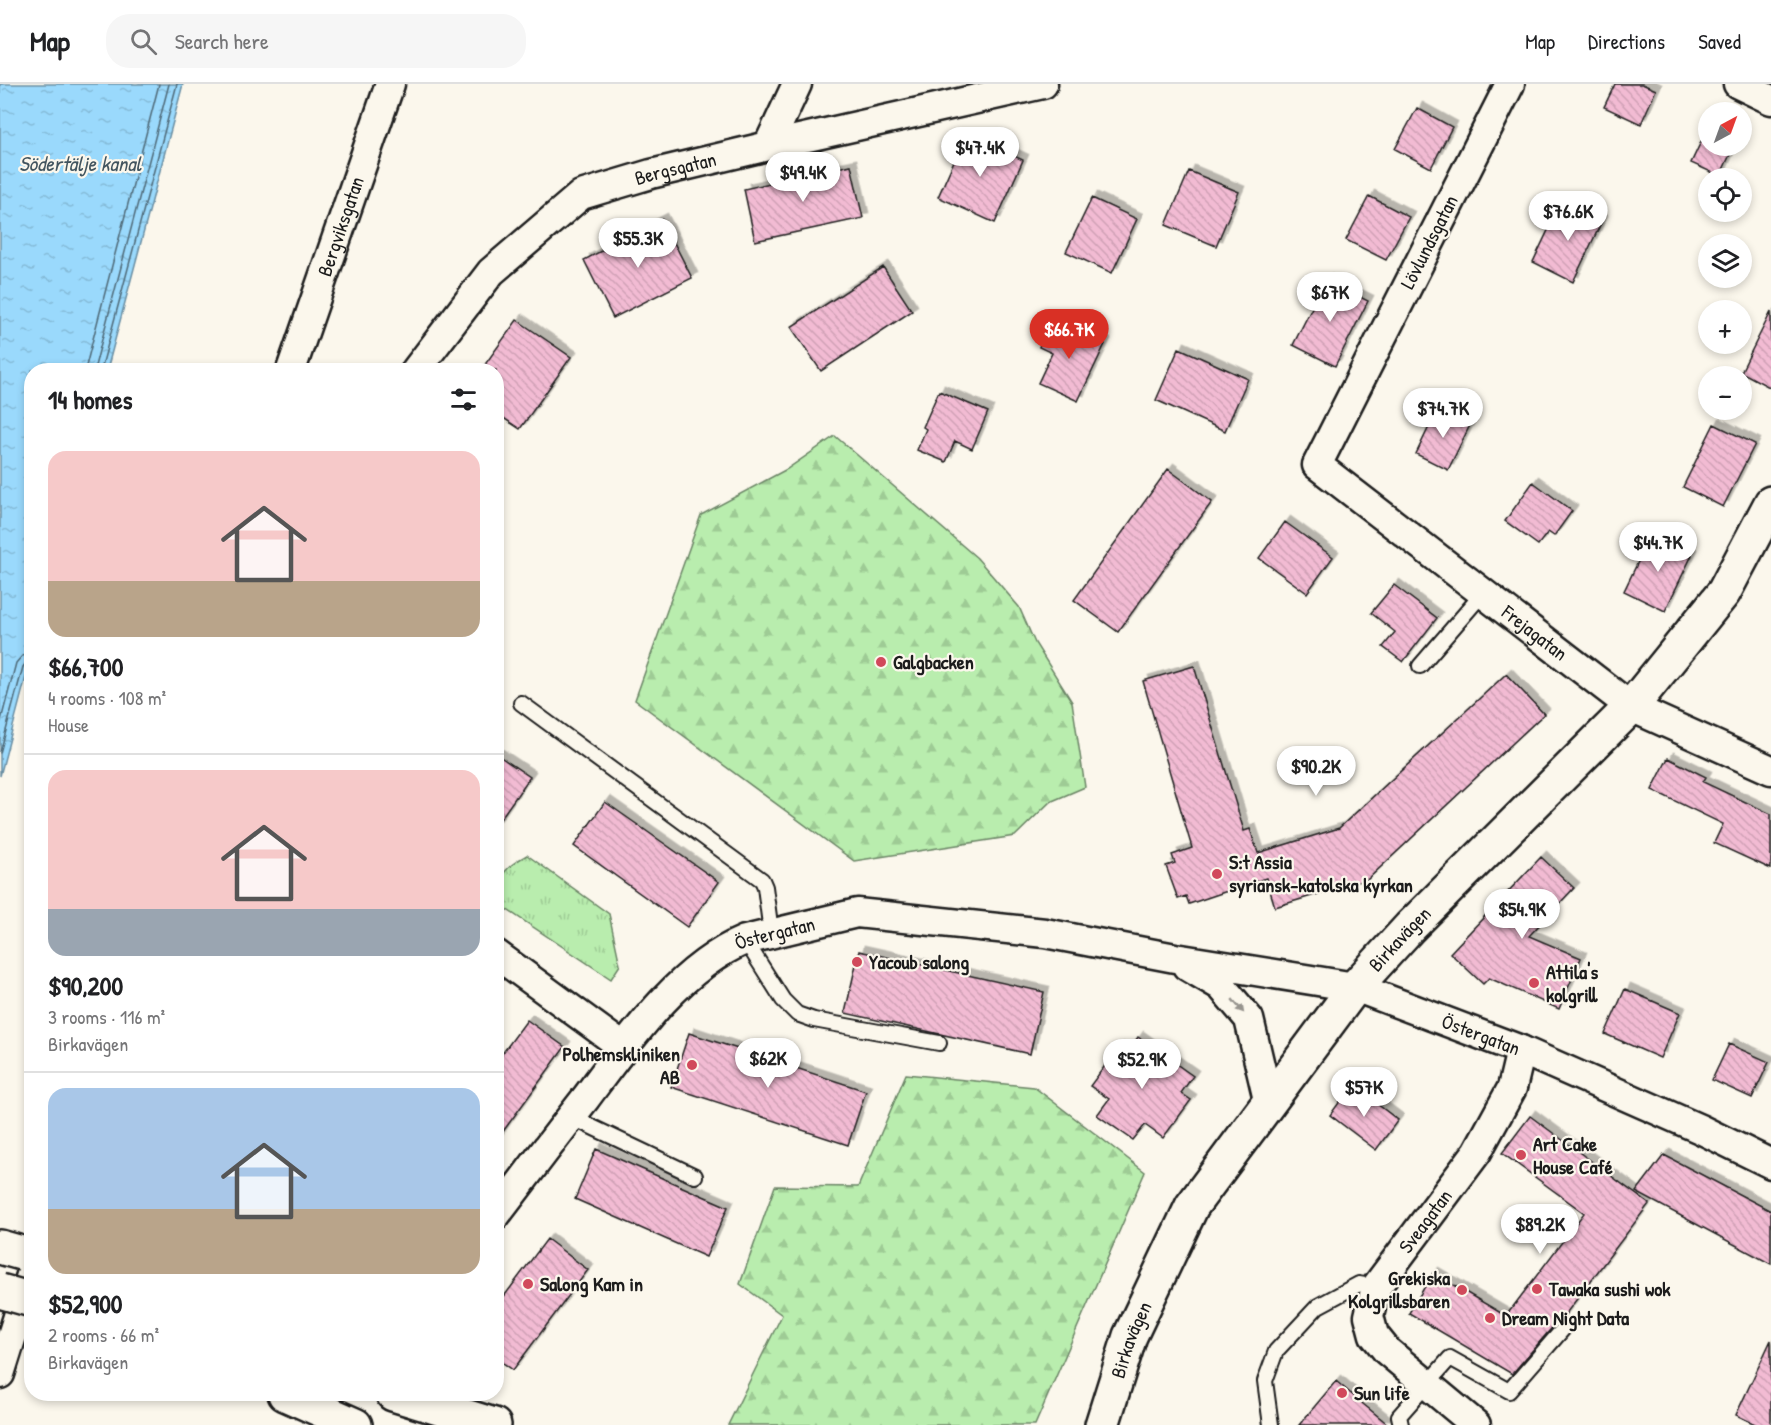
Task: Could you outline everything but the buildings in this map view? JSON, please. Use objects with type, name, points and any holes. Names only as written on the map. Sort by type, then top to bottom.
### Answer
[{"type":"street","name":"Bergviksgatan","points":[[293,363],[390,84]]},
{"type":"street","points":[[768,146],[797,84]]},
{"type":"street","name":"Bergsgatan","points":[[421,363],[491,272],[581,195],[651,174],[1043,84]]},
{"type":"street","name":"Lövlundsgatan","points":[[1317,465],[1510,84]]},
{"type":"street","points":[[1738,84],[1771,100]]},
{"type":"street","name":"Frejagatan","points":[[1317,465],[1631,706],[1771,770]]},
{"type":"street","name":"Birkavägen","points":[[1102,1425],[1130,1336],[1192,1206],[1355,987],[1418,919],[1631,706],[1724,592],[1771,503]]},
{"type":"street","name":"Östergatan","points":[[504,1205],[623,1047],[673,989],[729,946],[758,936],[857,913],[1045,933],[1175,958],[1355,987],[1521,1050],[1771,1164]]},
{"type":"street","name":"Östergatan","points":[[1175,958],[1221,986],[1249,1019],[1269,1104]]},
{"type":"street","points":[[504,960],[623,1047]]},
{"type":"street","name":"Sveagatan","points":[[1476,1425],[1387,1351],[1374,1335],[1369,1316],[1376,1287],[1477,1152],[1512,1088],[1521,1050]]},
{"type":"street","points":[[0,1247],[24,1254]]},
{"type":"street","points":[[0,1291],[24,1298]]},
{"type":"street","points":[[0,1374],[24,1296]]},
{"type":"street","points":[[301,1401],[355,1425]]},
{"type":"street","points":[[416,1401],[494,1425]]},
{"type":"lane","points":[[1420,666],[1483,593]]},
{"type":"lane","points":[[521,703],[762,880],[765,887],[758,936],[783,1000],[796,1014],[814,1020],[939,1043]]},
{"type":"lane","points":[[571,1117],[695,1176]]},
{"type":"lane","points":[[1271,1425],[1265,1382],[1276,1351],[1318,1306],[1359,1284],[1376,1287]]},
{"type":"lane","points":[[1401,1425],[1399,1416],[1450,1358],[1509,1391],[1563,1329]]},
{"type":"green space","points":[[835,436],[977,558],[1019,607],[1035,643],[1072,702],[1085,787],[1050,802],[1015,836],[854,861],[635,700],[701,515],[787,469]]},
{"type":"green space","points":[[527,855],[609,914],[620,965],[611,979],[504,908],[504,873]]},
{"type":"green space","points":[[906,1074],[1034,1087],[1145,1172],[1035,1425],[728,1425],[782,1315],[740,1284],[775,1186],[858,1187]]},
{"type":"water","name":"Södertälje kanal","points":[[0,84],[183,84],[109,363],[24,363],[24,685],[0,776]]},
{"type":"place","name":"Galgbacken","points":[[881,662]]},
{"type":"place","name":"S:t Assia syriansk-katolska kyrkan","points":[[1217,874]]},
{"type":"place","name":"Yacoub salong","points":[[857,962]]},
{"type":"place","name":"Attila's kolgrill","points":[[1534,983]]},
{"type":"place","name":"Polhemskliniken AB","points":[[692,1065]]},
{"type":"place","name":"Art Cake House Café","points":[[1521,1155]]},
{"type":"place","name":"Salong Kam in","points":[[528,1284]]},
{"type":"place","name":"Tawaka sushi wok","points":[[1537,1289]]},
{"type":"place","name":"Grekiska Kolgrillsbaren","points":[[1462,1290]]},
{"type":"place","name":"Dream Night Data","points":[[1490,1318]]},
{"type":"place","name":"Sun life","points":[[1342,1393]]}]
